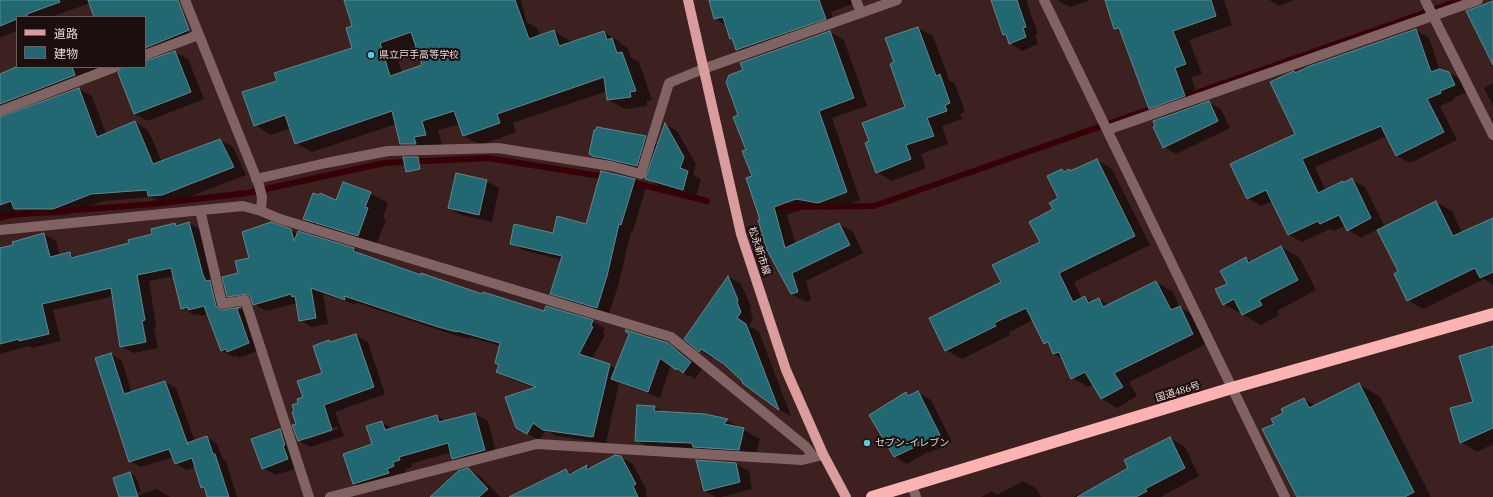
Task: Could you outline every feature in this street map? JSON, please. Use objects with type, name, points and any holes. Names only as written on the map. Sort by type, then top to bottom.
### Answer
[{"type":"highway","name":"国道486号","points":[[872,497],[1232,388],[1493,314]]},
{"type":"main road","name":"松永新市線","points":[[688,0],[741,234],[786,370],[819,456],[846,497]]},
{"type":"street","points":[[185,0],[258,182],[262,197],[261,211]]},
{"type":"street","points":[[856,0],[861,13]]},
{"type":"street","points":[[258,182],[326,163],[388,151],[498,148],[611,166],[641,174],[669,83],[703,69],[897,0]]},
{"type":"street","points":[[1044,0],[1285,497]]},
{"type":"street","points":[[1424,0],[1493,135]]},
{"type":"street","points":[[1107,130],[1478,0]]},
{"type":"street","points":[[146,55],[198,35]]},
{"type":"street","points":[[0,112],[112,68]]},
{"type":"street","points":[[0,230],[243,206],[287,221],[671,337],[819,456]]},
{"type":"street","points":[[200,210],[222,304],[244,300],[309,497]]},
{"type":"street","points":[[330,497],[537,444],[802,460],[819,456]]},
{"type":"street","points":[[912,485],[916,497]]},
{"type":"building","points":[[0,0],[59,0],[60,2],[27,14],[27,16],[16,16],[16,19],[0,26]]},
{"type":"building","points":[[88,0],[178,0],[189,30],[146,48],[146,16],[94,16]]},
{"type":"building","points":[[344,0],[515,0],[529,39],[554,30],[559,46],[604,31],[607,40],[612,38],[617,53],[622,52],[636,91],[630,92],[631,97],[607,100],[604,77],[497,114],[500,123],[463,136],[454,111],[422,121],[426,135],[414,137],[416,144],[400,144],[392,111],[295,144],[285,115],[254,126],[242,92],[277,81],[274,73],[352,48],[346,28],[352,26]],"holes":[[[411,32],[422,65],[390,76],[380,43]]]},
{"type":"building","points":[[709,0],[819,0],[826,19],[736,50],[732,38],[730,39],[723,17],[714,19]]},
{"type":"building","points":[[991,0],[1017,0],[1026,27],[1023,28],[1026,37],[1009,44],[1006,34],[1003,35]]},
{"type":"building","points":[[1105,0],[1211,0],[1216,16],[1173,31],[1186,64],[1175,68],[1185,96],[1149,109],[1119,28],[1114,29]]},
{"type":"building","points":[[1493,1],[1493,65],[1466,11]]},
{"type":"building","points":[[918,27],[936,76],[940,74],[950,103],[945,105],[947,111],[927,118],[934,136],[906,145],[911,159],[876,173],[865,143],[869,141],[862,123],[905,107],[890,64],[894,62],[885,38]]},
{"type":"building","points":[[1416,29],[1431,72],[1439,69],[1449,72],[1455,85],[1440,91],[1441,93],[1427,99],[1444,132],[1396,156],[1381,126],[1302,159],[1318,193],[1352,178],[1371,218],[1347,231],[1339,215],[1320,224],[1318,221],[1288,235],[1266,190],[1247,199],[1230,164],[1295,134],[1270,82],[1294,71],[1295,73],[1310,66]]},
{"type":"building","points":[[830,31],[854,98],[819,111],[847,192],[818,203],[796,199],[774,207],[785,248],[839,223],[850,245],[792,273],[798,292],[791,294],[767,250],[758,220],[760,220],[746,178],[752,176],[742,151],[746,150],[733,117],[738,115],[726,82],[729,75],[743,70],[740,63]]},
{"type":"building","points":[[175,51],[191,92],[134,114],[118,73],[120,68],[146,68],[146,61]]},
{"type":"building","points":[[16,67],[72,68],[75,75],[0,104],[0,74]]},
{"type":"building","points":[[79,88],[97,137],[135,121],[153,164],[220,139],[234,167],[162,195],[148,196],[147,190],[91,194],[53,209],[14,209],[11,201],[0,205],[0,117]]},
{"type":"building","points":[[1209,101],[1218,121],[1163,148],[1153,127],[1155,126],[1153,121]]},
{"type":"building","points":[[665,123],[684,157],[680,168],[688,171],[683,190],[645,179]]},
{"type":"building","points":[[597,127],[646,136],[637,166],[592,156],[589,154],[594,130],[596,130]]},
{"type":"building","points":[[403,157],[418,157],[420,169],[406,172]]},
{"type":"building","points":[[1097,159],[1135,236],[1059,273],[1073,302],[1085,296],[1088,303],[1099,298],[1103,307],[1156,281],[1171,310],[1180,306],[1193,334],[1114,373],[1123,387],[1101,399],[1085,372],[1071,379],[1059,352],[1053,354],[1048,342],[1044,344],[1026,308],[994,323],[996,326],[945,351],[929,318],[1001,282],[992,265],[1040,242],[1029,222],[1053,209],[1049,203],[1058,198],[1047,176],[1062,169],[1064,172],[1069,169],[1070,171]]},
{"type":"building","points":[[601,171],[635,179],[621,225],[619,224],[607,276],[597,308],[550,294],[562,256],[510,244],[514,224],[553,233],[557,216],[586,224]]},
{"type":"building","points":[[456,173],[487,180],[479,215],[448,208]]},
{"type":"building","points":[[343,182],[371,192],[365,207],[368,208],[358,236],[303,219],[313,193],[319,195],[320,193],[336,200]]},
{"type":"building","points":[[1436,201],[1453,236],[1493,218],[1493,272],[1480,278],[1475,268],[1407,301],[1394,274],[1398,271],[1377,230]]},
{"type":"building","points":[[189,222],[203,275],[206,281],[210,280],[216,306],[220,310],[241,307],[237,309],[249,343],[227,352],[226,349],[221,351],[204,306],[188,310],[188,307],[181,309],[171,268],[137,275],[145,320],[142,321],[146,342],[120,347],[111,288],[42,304],[49,334],[0,344],[0,248],[13,245],[12,242],[44,233],[50,257],[70,252],[71,258],[129,243],[128,240],[152,234],[151,229],[175,223],[176,226]]},
{"type":"building","points":[[271,222],[291,229],[294,241],[298,231],[354,248],[353,251],[421,275],[421,273],[482,294],[483,292],[544,311],[546,306],[593,320],[591,326],[593,327],[579,354],[610,364],[593,437],[543,430],[533,423],[527,434],[516,428],[505,397],[536,387],[496,372],[499,365],[495,363],[500,343],[438,327],[344,296],[345,300],[311,288],[316,318],[299,321],[295,296],[292,297],[291,294],[253,305],[250,296],[247,294],[227,297],[222,277],[238,273],[235,261],[249,258],[242,232]]},
{"type":"building","points":[[1281,246],[1298,280],[1259,300],[1262,305],[1242,315],[1234,299],[1223,305],[1215,289],[1227,284],[1220,271],[1246,257],[1248,263]]},
{"type":"building","points":[[728,276],[738,300],[737,302],[741,312],[737,318],[746,324],[779,410],[742,383],[743,382],[724,364],[701,349],[699,352],[684,339]]},
{"type":"building","points":[[626,330],[668,343],[691,362],[683,373],[677,368],[676,370],[660,358],[648,392],[611,379],[629,334],[625,331]]},
{"type":"building","points":[[356,334],[374,387],[324,405],[332,430],[298,441],[292,425],[296,424],[292,412],[294,411],[292,405],[298,403],[297,399],[303,397],[297,381],[322,373],[313,346],[329,340],[330,342]]},
{"type":"building","points":[[1493,346],[1493,428],[1460,443],[1450,408],[1473,402],[1459,356]]},
{"type":"building","points":[[111,353],[124,394],[165,381],[187,443],[207,436],[213,454],[215,454],[229,497],[207,497],[205,489],[203,487],[201,488],[192,458],[175,464],[169,449],[129,462],[95,358]]},
{"type":"building","points":[[1359,383],[1414,492],[1405,497],[1297,497],[1262,429],[1274,424],[1271,419],[1283,413],[1281,409],[1304,398],[1309,408]]},
{"type":"building","points":[[918,391],[940,435],[894,457],[869,415],[906,392],[908,396]]},
{"type":"building","points":[[637,405],[655,406],[654,411],[705,414],[728,419],[724,424],[744,428],[739,450],[693,447],[692,443],[635,441]]},
{"type":"building","points":[[475,413],[485,450],[452,459],[448,443],[399,457],[400,460],[393,462],[394,466],[387,469],[389,473],[353,484],[343,454],[372,444],[366,426],[382,421],[385,430],[437,415],[439,422]]},
{"type":"building","points":[[280,429],[285,445],[283,446],[288,459],[262,469],[251,439]]},
{"type":"building","points":[[1170,437],[1185,468],[1145,489],[1147,491],[1136,497],[1077,497],[1128,468],[1124,460]]},
{"type":"building","points":[[615,455],[621,456],[636,484],[633,486],[638,497],[509,497],[566,469],[569,475],[587,465],[586,470]]},
{"type":"building","points":[[696,460],[736,463],[740,482],[704,491]]},
{"type":"building","points":[[468,468],[488,489],[479,497],[430,497],[458,471]]},
{"type":"building","points":[[130,472],[138,497],[119,497],[113,478]]},
{"type":"waterway","points":[[766,207],[874,206],[1461,0]]},
{"type":"waterway","points":[[0,218],[10,215],[153,204],[248,193],[384,163],[488,158],[606,177]]},
{"type":"waterway","points":[[627,181],[707,201]]},
{"type":"place","name":"県立戸手高等学校","points":[[371,55]]},
{"type":"place","name":"セブン-イレブン","points":[[867,443]]}]
